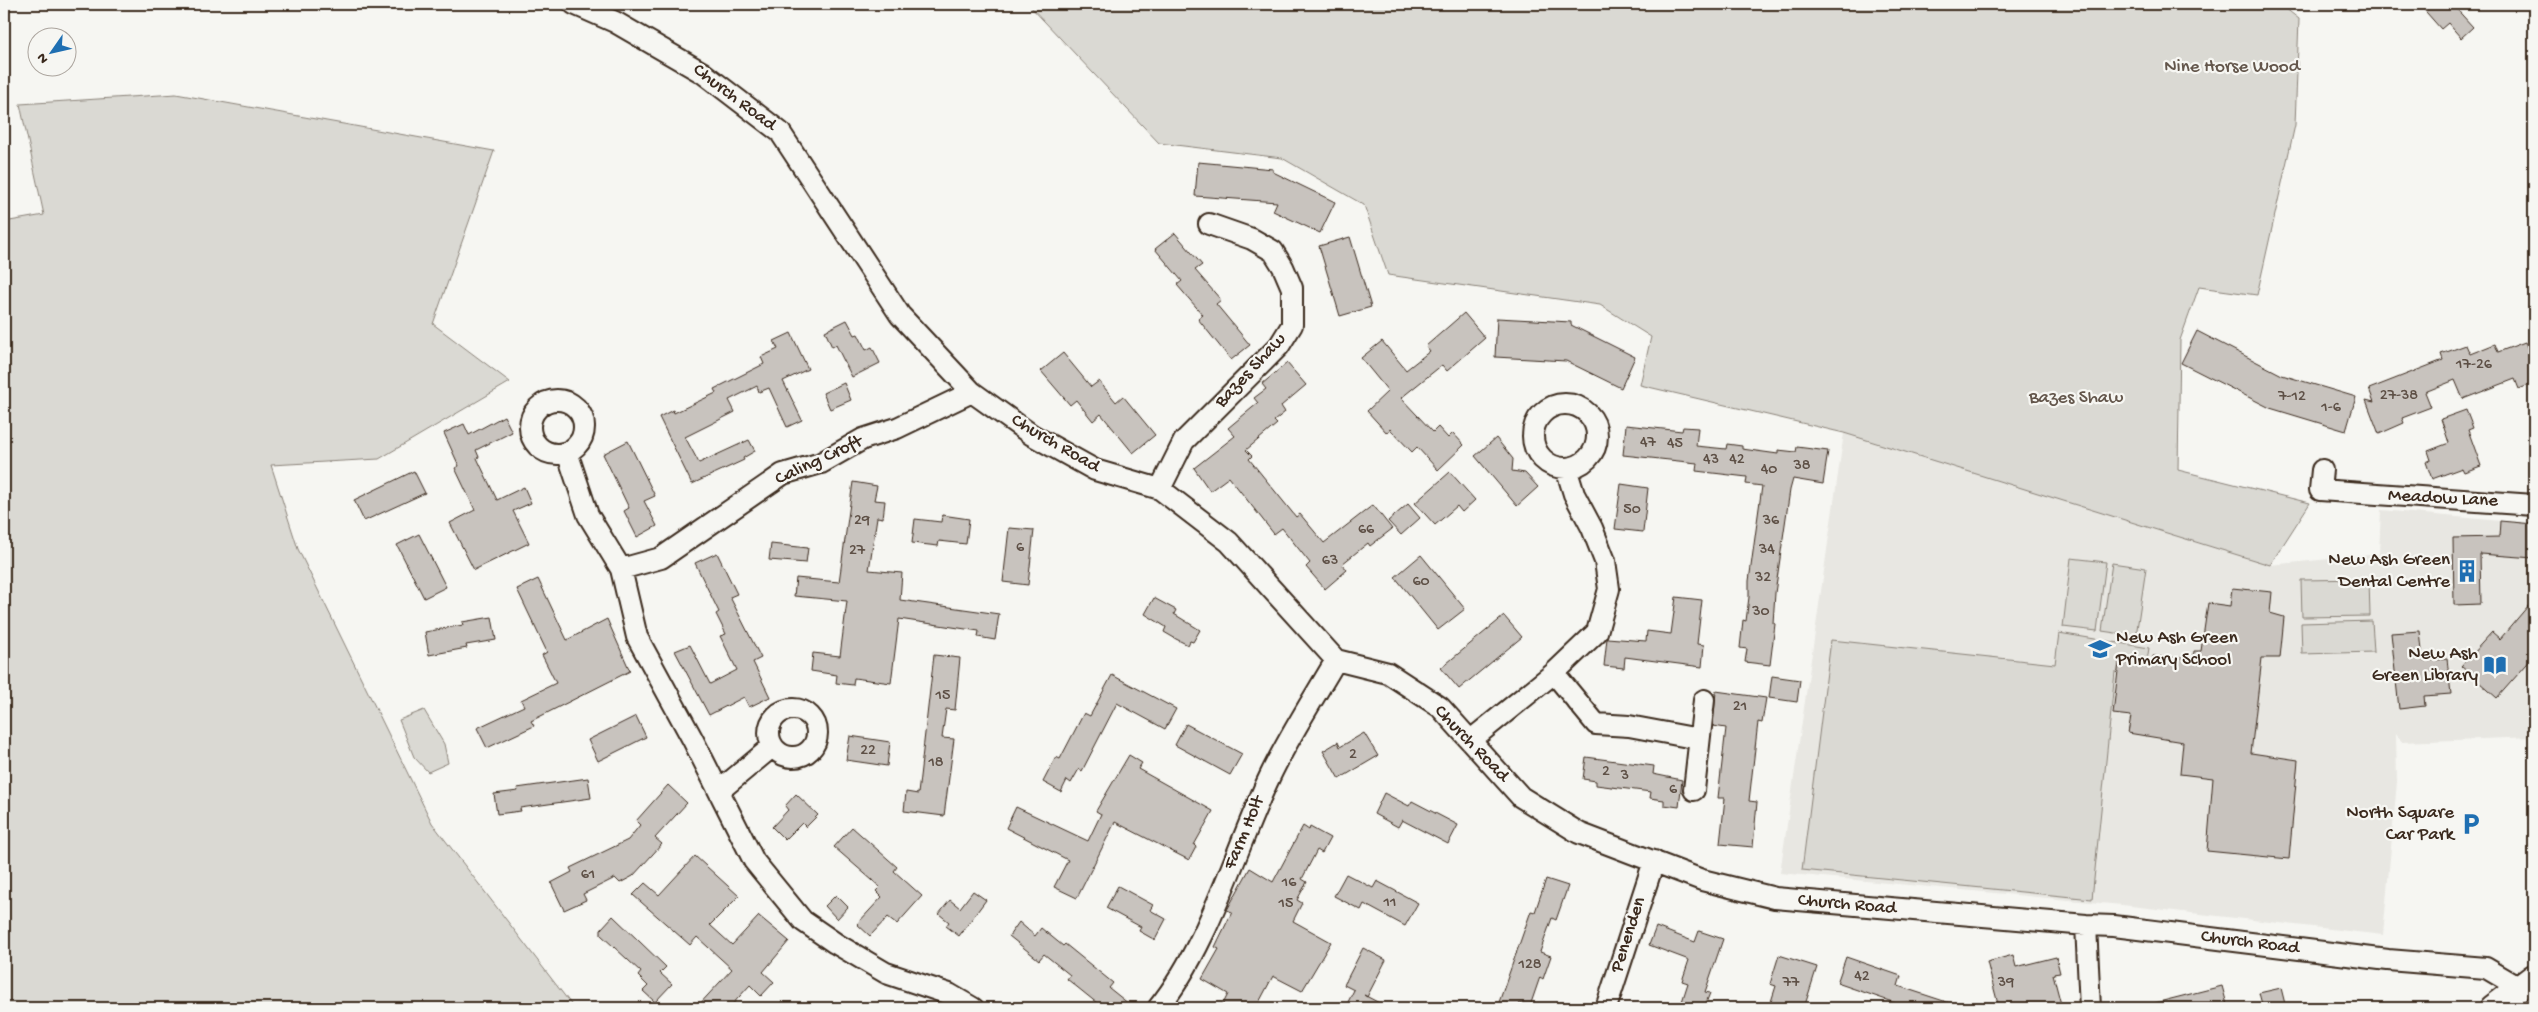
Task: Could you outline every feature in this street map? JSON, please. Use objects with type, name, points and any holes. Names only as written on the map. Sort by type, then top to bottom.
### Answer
[{"type":"street","name":"Church Road","points":[[574,4],[615,22],[703,73],[780,132],[900,315],[972,392],[1032,435],[1095,470],[1160,489],[1229,542],[1336,660],[1388,673],[1440,707],[1521,797],[1579,833],[1702,880],[1775,898],[2114,926],[2388,960],[2486,968],[2527,983]]},
{"type":"street","name":"Bazes Shaw","points":[[1160,489],[1184,441],[1279,346],[1292,325],[1292,288],[1283,267],[1273,251],[1252,239],[1209,224]]},
{"type":"street","name":"Caling Croft","points":[[621,569],[661,558],[783,474],[821,463],[863,439],[897,428],[972,392]]},
{"type":"street","points":[[567,452],[588,515],[621,569],[637,638],[719,791],[754,861],[802,921],[886,973],[949,994],[973,1008]]},
{"type":"street","points":[[1471,740],[1554,673],[1596,632],[1609,589],[1605,561],[1592,528],[1574,494],[1566,468]]},
{"type":"street","name":"Meadow Lane","points":[[2322,470],[2320,490],[2351,494],[2526,501]]},
{"type":"street","name":"Farm Holt","points":[[1158,1008],[1174,988],[1210,915],[1270,776],[1336,660]]},
{"type":"street","points":[[1554,673],[1596,724],[1629,726],[1698,738]]},
{"type":"street","points":[[1694,790],[1698,738],[1704,700]]},
{"type":"street","points":[[719,791],[773,746]]},
{"type":"street","name":"Penenden","points":[[1606,1008],[1654,862]]},
{"type":"street","points":[[2086,925],[2090,1008]]},
{"type":"street","points":[[2493,1008],[2527,983]]},
{"type":"shaded area","name":"New Ash Green Primary School","points":[[1844,433],[2270,565],[2379,554],[2381,510],[2534,524],[2534,737],[2402,742],[2396,734],[2397,782],[2383,935],[2122,905],[1780,873]]},
{"type":"green space","name":"Nine Horse Wood","points":[[1028,4],[2280,4],[2299,19],[2295,125],[2257,295],[2199,287],[2180,340],[2178,470],[2310,503],[2270,565],[1844,433],[1640,385],[1651,337],[1600,305],[1388,275],[1364,205],[1282,158],[1159,143]]},
{"type":"green space","points":[[176,94],[494,151],[433,324],[510,382],[379,459],[271,465],[298,549],[432,823],[574,1008],[4,1008],[4,222],[44,215],[20,104]]},
{"type":"green space","points":[[2071,558],[2106,562],[2097,631],[2063,627]]},
{"type":"green space","points":[[2112,563],[2146,568],[2136,636],[2102,631]]},
{"type":"green space","points":[[2369,579],[2370,616],[2302,617],[2301,580]]},
{"type":"green space","points":[[2372,621],[2374,652],[2302,654],[2301,623]]},
{"type":"green space","points":[[2059,633],[2149,648],[2145,673],[2115,672],[2092,899],[1802,870],[1831,640],[2055,664]]},
{"type":"green space","points":[[424,710],[444,744],[448,763],[428,772],[414,757],[399,720]]},
{"type":"building","points":[[2419,4],[2452,4],[2473,27],[2461,38],[2448,23],[2441,29]]},
{"type":"building","points":[[1198,162],[1273,169],[1273,172],[1335,202],[1320,233],[1273,211],[1277,202],[1195,196]]},
{"type":"building","points":[[1175,233],[1202,265],[1195,270],[1221,300],[1216,304],[1250,345],[1231,360],[1198,319],[1203,315],[1177,285],[1182,281],[1155,249]]},
{"type":"building","points":[[1350,237],[1371,307],[1340,316],[1319,246]]},
{"type":"building","points":[[1464,313],[1485,338],[1447,371],[1442,365],[1401,398],[1433,432],[1438,427],[1448,438],[1453,433],[1464,445],[1438,470],[1417,447],[1412,452],[1390,429],[1387,433],[1367,411],[1388,391],[1361,358],[1382,341],[1406,370],[1430,351],[1426,346]]},
{"type":"building","points":[[1497,318],[1571,322],[1571,325],[1635,357],[1621,388],[1566,361],[1495,357]]},
{"type":"building","points":[[847,320],[855,335],[858,334],[866,350],[872,347],[880,363],[852,377],[836,345],[832,347],[825,331]]},
{"type":"building","points":[[2197,331],[2282,375],[2356,397],[2346,431],[2270,408],[2181,363]]},
{"type":"building","points":[[791,333],[808,369],[783,381],[802,420],[787,427],[769,388],[759,392],[757,386],[729,400],[735,412],[685,437],[699,463],[749,440],[755,451],[743,458],[744,460],[692,484],[659,417],[673,410],[674,413],[716,393],[714,389],[764,364],[761,357],[778,349],[774,341]]},
{"type":"building","points":[[2525,342],[2530,354],[2534,353],[2534,383],[2519,389],[2515,379],[2463,399],[2455,380],[2425,392],[2431,407],[2402,418],[2404,423],[2379,434],[2366,400],[2374,402],[2369,389],[2443,360],[2441,354],[2466,345],[2470,354],[2495,344],[2498,352]]},
{"type":"building","points":[[1063,353],[1091,387],[1099,381],[1116,402],[1123,396],[1155,435],[1133,453],[1101,414],[1093,421],[1076,400],[1070,405],[1041,371]]},
{"type":"building","points":[[1287,363],[1306,385],[1281,406],[1285,412],[1274,421],[1277,424],[1246,450],[1252,456],[1249,459],[1296,517],[1300,514],[1324,543],[1373,505],[1392,529],[1370,546],[1368,543],[1342,564],[1347,570],[1325,589],[1306,567],[1310,563],[1282,528],[1274,534],[1229,477],[1210,491],[1194,468],[1235,436],[1228,428],[1258,403],[1254,398],[1266,389],[1262,384]]},
{"type":"building","points":[[844,383],[851,400],[830,409],[823,393]]},
{"type":"building","points":[[2466,410],[2473,428],[2468,430],[2481,466],[2464,472],[2462,468],[2432,479],[2426,462],[2431,460],[2428,451],[2449,443],[2441,419]]},
{"type":"building","points":[[504,416],[512,432],[476,450],[479,457],[477,458],[497,500],[524,487],[531,503],[513,511],[529,543],[474,570],[450,523],[475,510],[455,468],[459,466],[444,433],[464,424],[469,435]]},
{"type":"building","points":[[1626,425],[1682,431],[1683,427],[1698,428],[1696,446],[1726,449],[1727,444],[1742,446],[1742,449],[1778,454],[1778,450],[1796,452],[1797,447],[1828,451],[1823,484],[1793,479],[1790,490],[1775,593],[1773,623],[1775,624],[1770,665],[1745,662],[1747,649],[1740,648],[1743,620],[1746,621],[1749,581],[1762,486],[1746,484],[1747,477],[1696,471],[1697,463],[1623,455]]},
{"type":"building","points":[[1496,438],[1513,459],[1512,471],[1525,473],[1538,487],[1517,506],[1475,456]]},
{"type":"building","points":[[628,441],[655,496],[644,501],[657,526],[637,537],[624,511],[629,508],[603,454]]},
{"type":"building","points":[[414,471],[425,493],[364,521],[354,500]]},
{"type":"building","points":[[1450,472],[1475,500],[1462,512],[1457,506],[1435,525],[1415,503]]},
{"type":"building","points":[[853,482],[877,486],[874,500],[885,501],[883,518],[877,517],[869,570],[902,573],[900,600],[999,614],[995,640],[978,637],[979,631],[899,619],[891,683],[854,678],[853,685],[836,683],[837,675],[811,671],[813,653],[840,656],[847,601],[794,596],[796,578],[839,582]]},
{"type":"building","points":[[1621,484],[1648,488],[1643,532],[1615,529]]},
{"type":"building","points":[[1408,504],[1420,518],[1401,535],[1388,521]]},
{"type":"building","points":[[942,515],[969,519],[966,544],[939,541],[938,546],[912,543],[915,519],[941,522]]},
{"type":"building","points":[[2500,521],[2534,524],[2534,558],[2480,554],[2481,604],[2454,605],[2453,538],[2499,537]]},
{"type":"building","points":[[1009,528],[1034,530],[1028,585],[1003,582]]},
{"type":"building","points":[[419,534],[446,587],[424,598],[397,545]]},
{"type":"building","points":[[771,544],[808,548],[806,563],[769,560]]},
{"type":"building","points":[[717,553],[737,594],[730,597],[761,658],[753,662],[770,697],[749,707],[744,697],[709,715],[675,651],[690,645],[710,684],[737,670],[720,636],[726,634],[716,614],[719,612],[695,563]]},
{"type":"building","points":[[1421,555],[1465,609],[1438,630],[1395,577]]},
{"type":"building","points":[[538,579],[567,640],[607,619],[630,671],[531,721],[534,726],[487,748],[477,728],[524,706],[521,700],[556,683],[542,655],[547,652],[517,589]]},
{"type":"building","points":[[2232,588],[2272,592],[2270,613],[2284,617],[2280,658],[2262,658],[2251,753],[2298,760],[2289,859],[2207,851],[2213,778],[2180,774],[2183,742],[2128,733],[2131,716],[2113,714],[2119,662],[2153,665],[2153,656],[2193,659],[2194,651],[2201,651],[2208,603],[2230,606]]},
{"type":"building","points":[[1676,597],[1702,600],[1697,644],[1704,645],[1702,667],[1625,657],[1624,668],[1604,666],[1607,638],[1646,641],[1647,631],[1671,634]]},
{"type":"building","points":[[1154,598],[1176,610],[1174,614],[1200,630],[1193,642],[1190,641],[1188,645],[1164,632],[1166,627],[1145,614]]},
{"type":"building","name":"New Ash Green Library","points":[[2534,599],[2534,656],[2497,698],[2461,666],[2492,632],[2500,639]]},
{"type":"building","points":[[1504,616],[1522,637],[1459,689],[1441,668]]},
{"type":"building","points":[[492,617],[496,640],[466,645],[467,648],[429,655],[425,632],[463,625],[462,622]]},
{"type":"building","points":[[2420,631],[2423,661],[2447,659],[2451,694],[2424,696],[2425,706],[2399,709],[2391,633]]},
{"type":"building","points":[[934,655],[960,658],[955,710],[946,709],[942,738],[954,739],[944,816],[904,811],[906,792],[918,794]]},
{"type":"building","points":[[1112,675],[1176,709],[1165,729],[1117,703],[1082,771],[1079,769],[1071,783],[1067,780],[1061,792],[1043,782],[1056,757],[1060,759],[1084,713],[1090,716]]},
{"type":"building","points":[[1772,676],[1800,680],[1797,702],[1769,698]]},
{"type":"building","points":[[1716,691],[1766,698],[1762,723],[1758,722],[1749,801],[1757,802],[1753,847],[1720,844],[1725,798],[1718,798],[1726,728],[1713,726]]},
{"type":"building","points":[[636,716],[646,737],[598,761],[588,740]]},
{"type":"building","points":[[1186,724],[1242,754],[1230,775],[1175,745]]},
{"type":"building","points":[[1364,733],[1378,756],[1339,779],[1323,751],[1338,742],[1340,747]]},
{"type":"building","points":[[850,736],[890,742],[887,766],[846,760]]},
{"type":"building","points":[[1129,755],[1142,763],[1138,769],[1213,811],[1194,845],[1196,847],[1189,860],[1115,822],[1077,898],[1054,887],[1068,860],[1006,828],[1016,807],[1088,841],[1101,814],[1096,811]]},
{"type":"building","points":[[1586,757],[1654,766],[1653,774],[1682,780],[1679,807],[1664,805],[1664,800],[1650,798],[1651,792],[1596,785],[1596,781],[1583,779]]},
{"type":"building","points":[[588,778],[591,798],[520,808],[521,811],[497,814],[494,794],[518,791],[517,788]]},
{"type":"building","points":[[668,785],[687,803],[655,838],[662,844],[633,876],[620,883],[615,878],[583,894],[586,900],[564,910],[551,883],[572,872],[570,868],[628,840],[640,825],[636,821]]},
{"type":"building","points":[[1384,793],[1409,806],[1412,801],[1458,825],[1448,844],[1402,820],[1398,827],[1374,814]]},
{"type":"building","points":[[796,794],[818,815],[806,827],[802,823],[785,840],[772,827],[788,810],[785,806]]},
{"type":"building","points":[[1303,826],[1309,830],[1310,827],[1330,838],[1322,853],[1317,850],[1302,879],[1307,882],[1297,900],[1302,903],[1293,921],[1331,942],[1302,991],[1273,976],[1256,1008],[1221,1008],[1228,994],[1202,979],[1219,949],[1215,947],[1232,912],[1227,910],[1250,868],[1273,882]]},
{"type":"building","points":[[852,827],[897,867],[894,871],[922,896],[897,924],[888,917],[870,936],[857,924],[882,897],[876,891],[880,887],[834,847]]},
{"type":"building","points":[[695,856],[739,896],[710,925],[732,945],[759,916],[789,941],[763,972],[774,982],[761,996],[750,985],[729,1008],[696,1008],[732,969],[697,937],[690,945],[633,895],[645,883],[659,895]]},
{"type":"building","points":[[1346,874],[1373,888],[1377,881],[1418,903],[1405,926],[1364,904],[1361,910],[1334,896]]},
{"type":"building","points":[[1546,879],[1568,886],[1556,920],[1552,918],[1540,952],[1551,956],[1543,979],[1540,977],[1530,1006],[1520,1003],[1518,1008],[1497,1008],[1531,911],[1535,912]]},
{"type":"building","points":[[1118,886],[1153,905],[1150,910],[1166,919],[1155,940],[1139,931],[1141,927],[1106,908]]},
{"type":"building","points":[[973,891],[986,900],[959,936],[946,926],[949,922],[939,914],[950,900],[960,908]]},
{"type":"building","points":[[836,895],[848,907],[837,919],[825,906]]},
{"type":"building","points":[[613,916],[666,967],[660,973],[672,984],[655,1002],[643,991],[648,986],[638,976],[641,972],[601,935],[601,929]]},
{"type":"building","points":[[1019,922],[1035,936],[1041,928],[1063,946],[1065,944],[1113,983],[1109,988],[1134,1008],[1103,1008],[1067,979],[1070,975],[1044,954],[1039,960],[1009,936]]},
{"type":"building","points":[[1656,927],[1695,942],[1699,931],[1723,939],[1705,992],[1710,993],[1704,1008],[1680,1008],[1688,983],[1682,981],[1689,960],[1649,945]]},
{"type":"building","points":[[1363,948],[1386,960],[1367,997],[1389,1008],[1345,1008],[1354,990],[1344,985]]},
{"type":"building","points":[[1779,955],[1817,967],[1804,1008],[1769,1008],[1776,986],[1770,984]]},
{"type":"building","points":[[2013,955],[2016,967],[2056,957],[2060,973],[2053,974],[2062,1008],[1999,1008],[1987,962]]},
{"type":"building","points":[[1846,957],[1901,976],[1898,986],[1956,1005],[1955,1008],[1900,1008],[1901,1005],[1837,983]]},
{"type":"building","points":[[2222,986],[2228,1008],[2156,1008],[2155,1003]]},
{"type":"building","points":[[2281,988],[2286,1008],[2263,1008],[2259,993]]},
{"type":"place","name":"New Ash Green Dental Centre","points":[[2467,571]]},
{"type":"place","name":"New Ash Green Primary School","points":[[2100,649]]},
{"type":"place","name":"New Ash Green Library","points":[[2495,665]]},
{"type":"place","name":"North Square Car Park","points":[[2471,824]]}]
